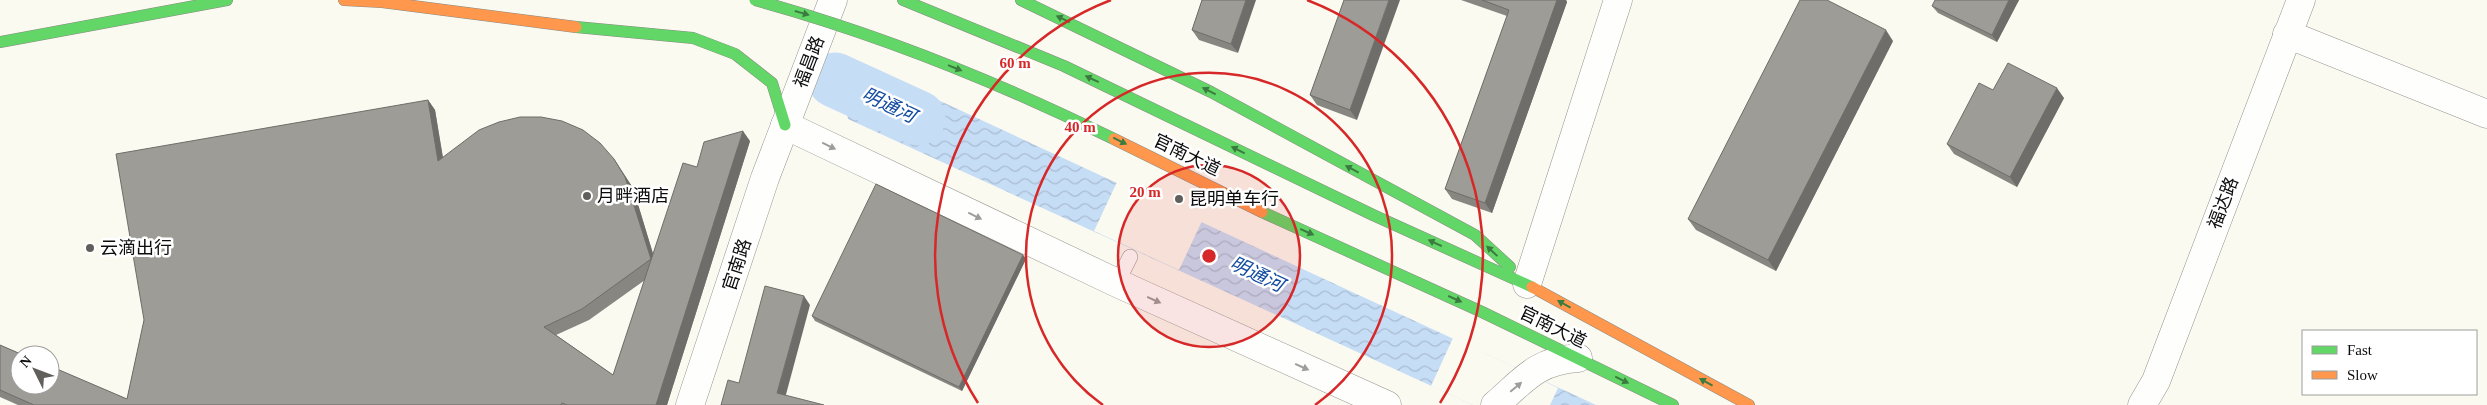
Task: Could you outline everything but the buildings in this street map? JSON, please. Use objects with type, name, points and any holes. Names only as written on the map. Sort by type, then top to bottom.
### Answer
[{"type":"main road","points":[[0,42],[227,0]]},
{"type":"main road","points":[[344,0],[382,1],[584,28],[693,38],[734,54],[772,83],[785,125]]},
{"type":"main road","name":"官南大道","points":[[755,0],[857,31],[968,72],[1086,125],[1262,212],[1456,300],[1673,405]]},
{"type":"main road","name":"官南大道","points":[[903,0],[1064,66],[1282,172],[1527,284],[1749,405]]},
{"type":"main road","points":[[1021,0],[1210,92],[1475,235],[1527,284]]},
{"type":"street","name":"福昌路","points":[[785,125],[833,0]]},
{"type":"street","points":[[1527,284],[1618,0]]},
{"type":"street","name":"福达路","points":[[2142,405],[2156,381],[2301,0]]},
{"type":"street","points":[[2287,34],[2487,114]]},
{"type":"street","points":[[785,125],[1118,283],[1386,405]]},
{"type":"street","name":"官南路","points":[[690,405],[785,125]]},
{"type":"street","points":[[1494,405],[1538,368],[1556,360],[1578,358]]},
{"type":"lane","points":[[1118,283],[1130,257]]},
{"type":"water","points":[[869,68],[1596,405],[1473,405],[848,119],[848,89],[855,78]]},
{"type":"pier","points":[[1117,182],[1202,221],[1179,270],[1094,231]]},
{"type":"pier","points":[[1453,338],[1558,388],[1550,405],[1473,405],[1431,386]]},
{"type":"waterway","name":"明通河","points":[[835,80],[918,118]]},
{"type":"traffic: fast","points":[[0,42],[227,0]]},
{"type":"traffic: fast","points":[[755,0],[847,28],[938,61],[1026,98],[1114,139]]},
{"type":"traffic: fast","points":[[903,0],[1064,66],[1373,215],[1532,287]]},
{"type":"traffic: fast","points":[[1021,0],[1211,92],[1475,235],[1510,267]]},
{"type":"traffic: fast","points":[[576,27],[693,38],[735,54],[772,83],[785,125]]},
{"type":"traffic: fast","points":[[1262,212],[1482,312],[1673,405]]},
{"type":"traffic: slow","points":[[344,0],[382,2],[576,27]]},
{"type":"traffic: slow","points":[[1114,139],[1262,212]]},
{"type":"traffic: slow","points":[[1532,287],[1749,405]]},
{"type":"place","name":"月畔酒店","points":[[587,196]]},
{"type":"place","name":"昆明单车行","points":[[1179,199]]},
{"type":"place","name":"云滴出行","points":[[90,248]]}]
